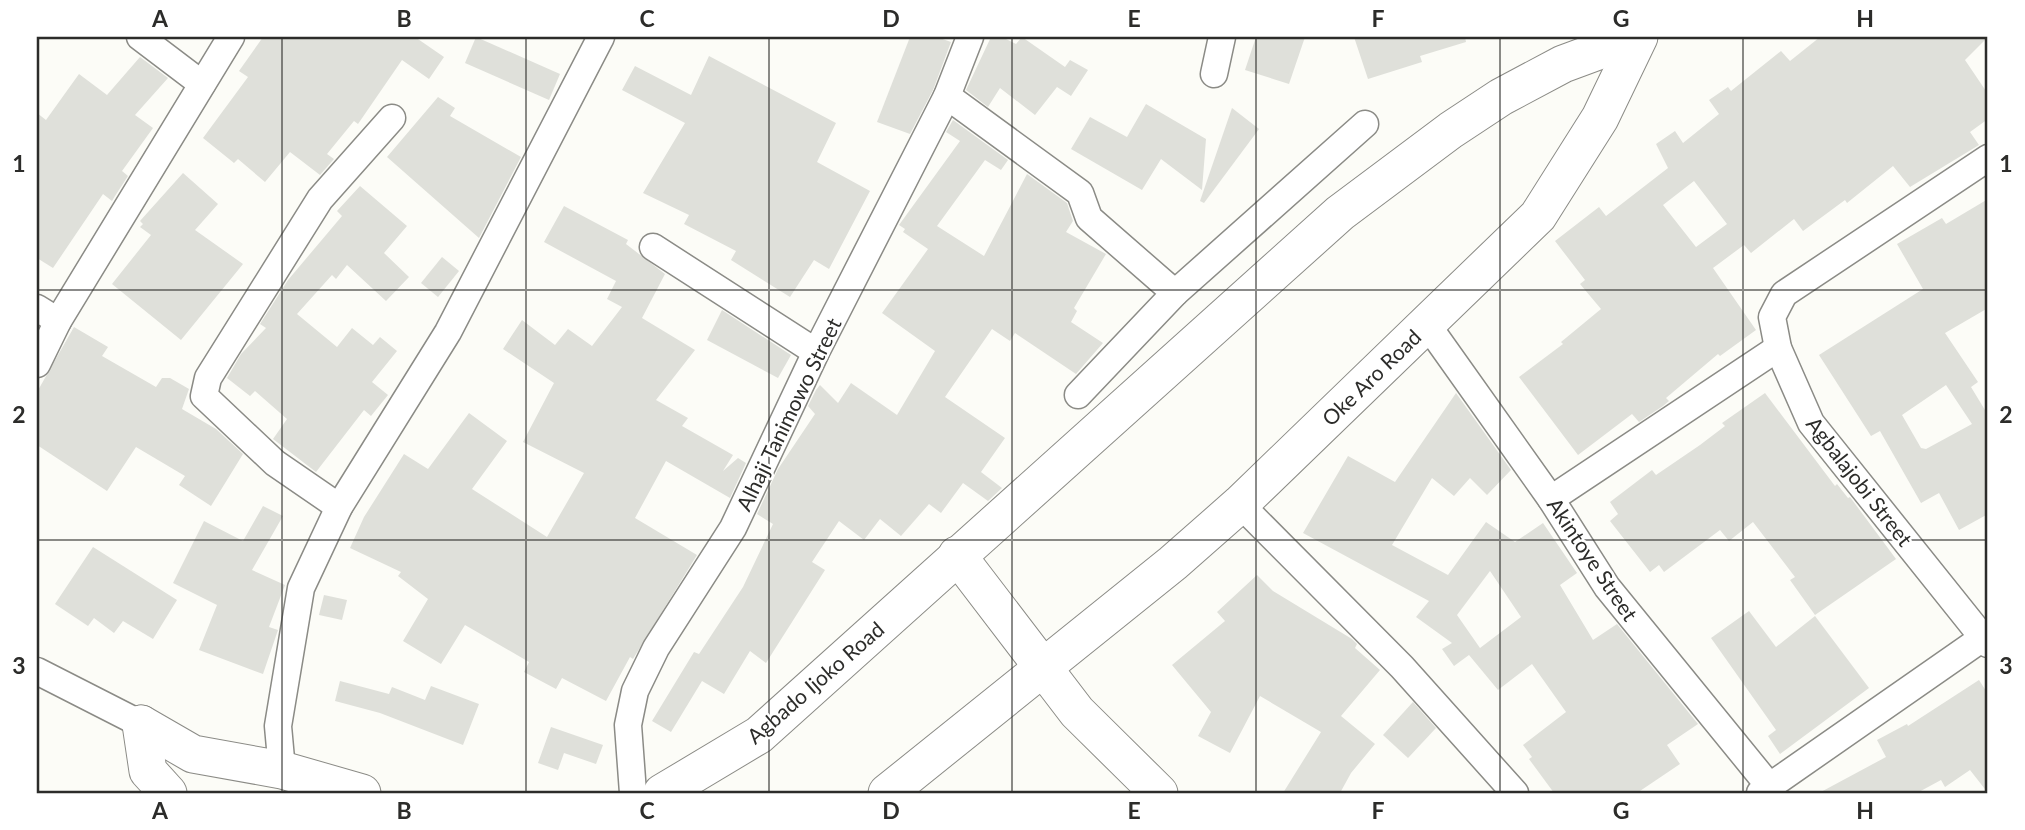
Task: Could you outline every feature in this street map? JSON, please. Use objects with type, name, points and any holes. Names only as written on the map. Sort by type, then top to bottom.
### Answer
[{"type":"main road","name":"Oke Aro Road","points":[[1044,669],[1240,504],[1538,216],[1600,118],[1638,37]]},
{"type":"main road","name":"Oke Aro Road","points":[[957,555],[1340,213],[1451,130],[1501,97],[1563,64],[1638,37]]},
{"type":"main road","points":[[957,555],[1077,712],[1159,793]]},
{"type":"main road","name":"Agbado Ijoko Road","points":[[662,793],[759,735],[957,555]]},
{"type":"main road","points":[[887,793],[1044,669]]},
{"type":"main road","points":[[141,724],[193,754],[282,770],[362,793]]},
{"type":"main road","points":[[141,724],[148,771],[168,793]]},
{"type":"street","points":[[139,37],[202,84]]},
{"type":"street","points":[[37,364],[47,314],[231,37]]},
{"type":"street","points":[[282,770],[278,726],[301,588],[339,507],[448,332],[601,37]]},
{"type":"street","name":"Alhaji Tanimowo Street","points":[[633,793],[628,725],[635,691],[656,648],[733,528],[816,352],[947,96],[970,37]]},
{"type":"street","points":[[1214,74],[1222,37]]},
{"type":"street","points":[[947,96],[1080,193],[1089,219],[1175,293]]},
{"type":"street","points":[[339,507],[275,463],[204,396],[208,378],[306,220],[392,118]]},
{"type":"street","points":[[1078,395],[1175,293],[1365,124]]},
{"type":"street","name":"Agbalajobi Street","points":[[1986,640],[1811,423],[1778,348],[1772,317],[1784,294],[1988,158]]},
{"type":"street","points":[[653,247],[816,352]]},
{"type":"street","name":"Akintoye Street","points":[[1426,323],[1551,499],[1606,587],[1765,790]]},
{"type":"street","points":[[1551,499],[1778,348]]},
{"type":"street","points":[[1240,504],[1402,667],[1515,793]]},
{"type":"street","points":[[1765,790],[1986,640]]},
{"type":"street","points":[[37,671],[141,724]]},
{"type":"building","points":[[263,37],[415,37],[444,57],[429,79],[402,60],[358,124],[354,121],[327,154],[334,159],[320,175],[290,152],[265,182],[238,159],[234,163],[203,138],[248,77],[239,71]]},
{"type":"building","points":[[476,37],[560,74],[549,100],[465,63]]},
{"type":"building","points":[[910,37],[937,37],[951,42],[933,90],[910,134],[877,122]]},
{"type":"building","points":[[991,37],[1002,37],[1016,44],[1022,37],[1065,67],[1070,60],[1088,70],[1071,96],[1057,87],[1035,115],[1000,88],[988,107],[966,90]]},
{"type":"building","points":[[1256,37],[1305,37],[1289,84],[1245,70]]},
{"type":"building","points":[[1354,37],[1465,37],[1466,42],[1420,56],[1422,62],[1368,79]]},
{"type":"building","points":[[1820,37],[1988,37],[1965,60],[1988,94],[1988,119],[1970,132],[1979,145],[1910,187],[1893,166],[1847,203],[1845,200],[1803,231],[1794,219],[1751,253],[1744,245],[1713,268],[1756,330],[1720,356],[1718,354],[1666,398],[1669,401],[1663,406],[1639,422],[1632,414],[1578,455],[1519,377],[1563,344],[1561,342],[1601,309],[1580,284],[1585,280],[1555,241],[1599,207],[1606,216],[1668,168],[1656,144],[1675,131],[1683,143],[1719,114],[1709,100],[1728,87],[1731,91],[1781,51],[1790,61]],"holes":[[[1694,181],[1727,224],[1696,247],[1663,205]]]},
{"type":"building","points":[[709,56],[836,123],[817,162],[870,191],[829,269],[814,260],[790,297],[731,260],[736,251],[684,224],[689,215],[643,193],[685,123],[622,90],[635,66],[691,95]]},
{"type":"building","points":[[140,57],[168,78],[135,115],[153,128],[122,171],[128,176],[112,201],[103,194],[53,268],[37,258],[37,113],[46,120],[79,74],[107,95]]},
{"type":"building","points":[[438,97],[455,108],[450,116],[521,157],[479,238],[387,157]]},
{"type":"building","points":[[1146,104],[1206,139],[1202,190],[1161,159],[1142,190],[1071,149],[1090,117],[1127,137]]},
{"type":"building","points":[[1232,108],[1259,129],[1204,203],[1200,201]]},
{"type":"building","points":[[953,120],[1008,160],[1001,170],[985,160],[937,226],[984,256],[1027,174],[1067,203],[1073,221],[1066,232],[1106,254],[1074,308],[1077,311],[1071,322],[1103,343],[1076,374],[1015,333],[1010,341],[992,329],[945,397],[1005,438],[981,472],[1002,488],[988,501],[963,483],[941,513],[929,504],[901,536],[880,519],[864,540],[839,521],[812,562],[825,570],[766,663],[750,651],[724,694],[702,681],[671,732],[652,721],[694,652],[699,654],[743,587],[773,524],[757,514],[778,469],[815,414],[808,406],[816,390],[820,385],[838,403],[851,383],[897,415],[935,351],[882,313],[928,249],[903,232],[905,229],[899,225],[960,141],[946,132]]},
{"type":"building","points":[[183,173],[218,204],[195,230],[243,264],[181,340],[112,284],[151,235],[140,227],[143,224],[140,221]]},
{"type":"building","points":[[360,186],[407,226],[384,253],[409,277],[386,301],[347,265],[336,279],[332,275],[297,314],[337,347],[352,328],[373,345],[380,337],[397,351],[372,382],[388,395],[371,416],[364,410],[316,472],[273,439],[287,419],[255,391],[250,396],[227,378],[241,354],[266,328],[260,324],[288,280],[342,216],[337,211]]},
{"type":"building","points":[[1988,199],[1988,308],[1945,333],[1978,382],[1971,387],[1988,415],[1988,514],[1959,530],[1939,493],[1921,503],[1880,431],[1871,436],[1819,355],[1923,289],[1897,244],[1942,218],[1946,224]],"holes":[[[1946,385],[1972,424],[1926,449],[1921,448],[1902,415]]]},
{"type":"building","points":[[564,206],[628,240],[626,244],[665,274],[642,318],[695,350],[656,400],[688,418],[682,426],[733,455],[723,471],[738,458],[746,463],[730,498],[666,461],[635,518],[697,555],[633,659],[630,657],[606,701],[562,678],[556,689],[524,672],[529,662],[465,625],[441,664],[403,641],[428,599],[398,576],[401,572],[350,548],[364,517],[404,454],[428,469],[469,413],[507,441],[472,489],[547,537],[584,473],[523,442],[554,383],[503,349],[522,320],[555,345],[568,329],[592,346],[622,307],[607,299],[616,281],[544,242]]},
{"type":"building","points":[[442,257],[459,271],[438,297],[421,283]]},
{"type":"building","points":[[722,310],[791,355],[778,378],[707,340]]},
{"type":"building","points":[[74,327],[108,347],[102,356],[156,387],[162,378],[170,378],[189,389],[182,409],[216,429],[243,454],[211,506],[179,485],[185,476],[136,447],[107,491],[37,445],[37,392]]},
{"type":"building","points":[[1456,393],[1511,470],[1487,495],[1470,478],[1454,496],[1432,478],[1392,545],[1448,575],[1486,522],[1515,542],[1543,523],[1577,573],[1560,585],[1593,640],[1617,624],[1698,724],[1667,745],[1680,764],[1637,793],[1554,793],[1529,759],[1532,757],[1523,745],[1566,712],[1532,664],[1498,690],[1469,655],[1454,666],[1442,649],[1452,643],[1416,617],[1429,601],[1303,533],[1348,456],[1395,482]],"holes":[[[1490,571],[1521,617],[1480,648],[1457,615]]]},
{"type":"building","points":[[1765,393],[1835,486],[1837,484],[1848,498],[1850,497],[1896,559],[1815,615],[1790,580],[1795,577],[1753,522],[1729,541],[1720,530],[1664,572],[1659,565],[1650,572],[1610,521],[1618,514],[1610,502],[1652,470],[1656,475],[1700,445],[1725,426],[1722,423]]},
{"type":"building","points":[[263,506],[283,516],[252,570],[285,585],[269,627],[278,630],[263,674],[199,650],[217,605],[173,583],[204,521],[243,541]]},
{"type":"building","points":[[93,547],[177,600],[153,639],[123,621],[114,633],[94,618],[88,626],[55,604]]},
{"type":"building","points":[[1257,575],[1273,591],[1352,639],[1357,644],[1355,648],[1380,670],[1341,716],[1375,744],[1351,773],[1340,793],[1283,793],[1321,732],[1260,696],[1230,753],[1198,736],[1211,712],[1172,665],[1225,621],[1217,612]]},
{"type":"building","points":[[324,595],[347,600],[342,620],[319,615]]},
{"type":"building","points":[[1749,611],[1776,647],[1815,616],[1869,688],[1780,754],[1768,736],[1776,730],[1711,638]]},
{"type":"building","points":[[1979,680],[1988,694],[1988,793],[1970,770],[1945,787],[1941,780],[1917,793],[1819,793],[1886,757],[1877,740],[1907,724],[1908,726]]},
{"type":"building","points":[[340,681],[389,694],[392,687],[425,700],[431,686],[479,704],[463,745],[380,713],[335,701]]},
{"type":"building","points":[[1413,702],[1436,728],[1408,758],[1383,735]]},
{"type":"building","points":[[551,727],[603,745],[596,764],[564,753],[558,770],[538,763]]}]
